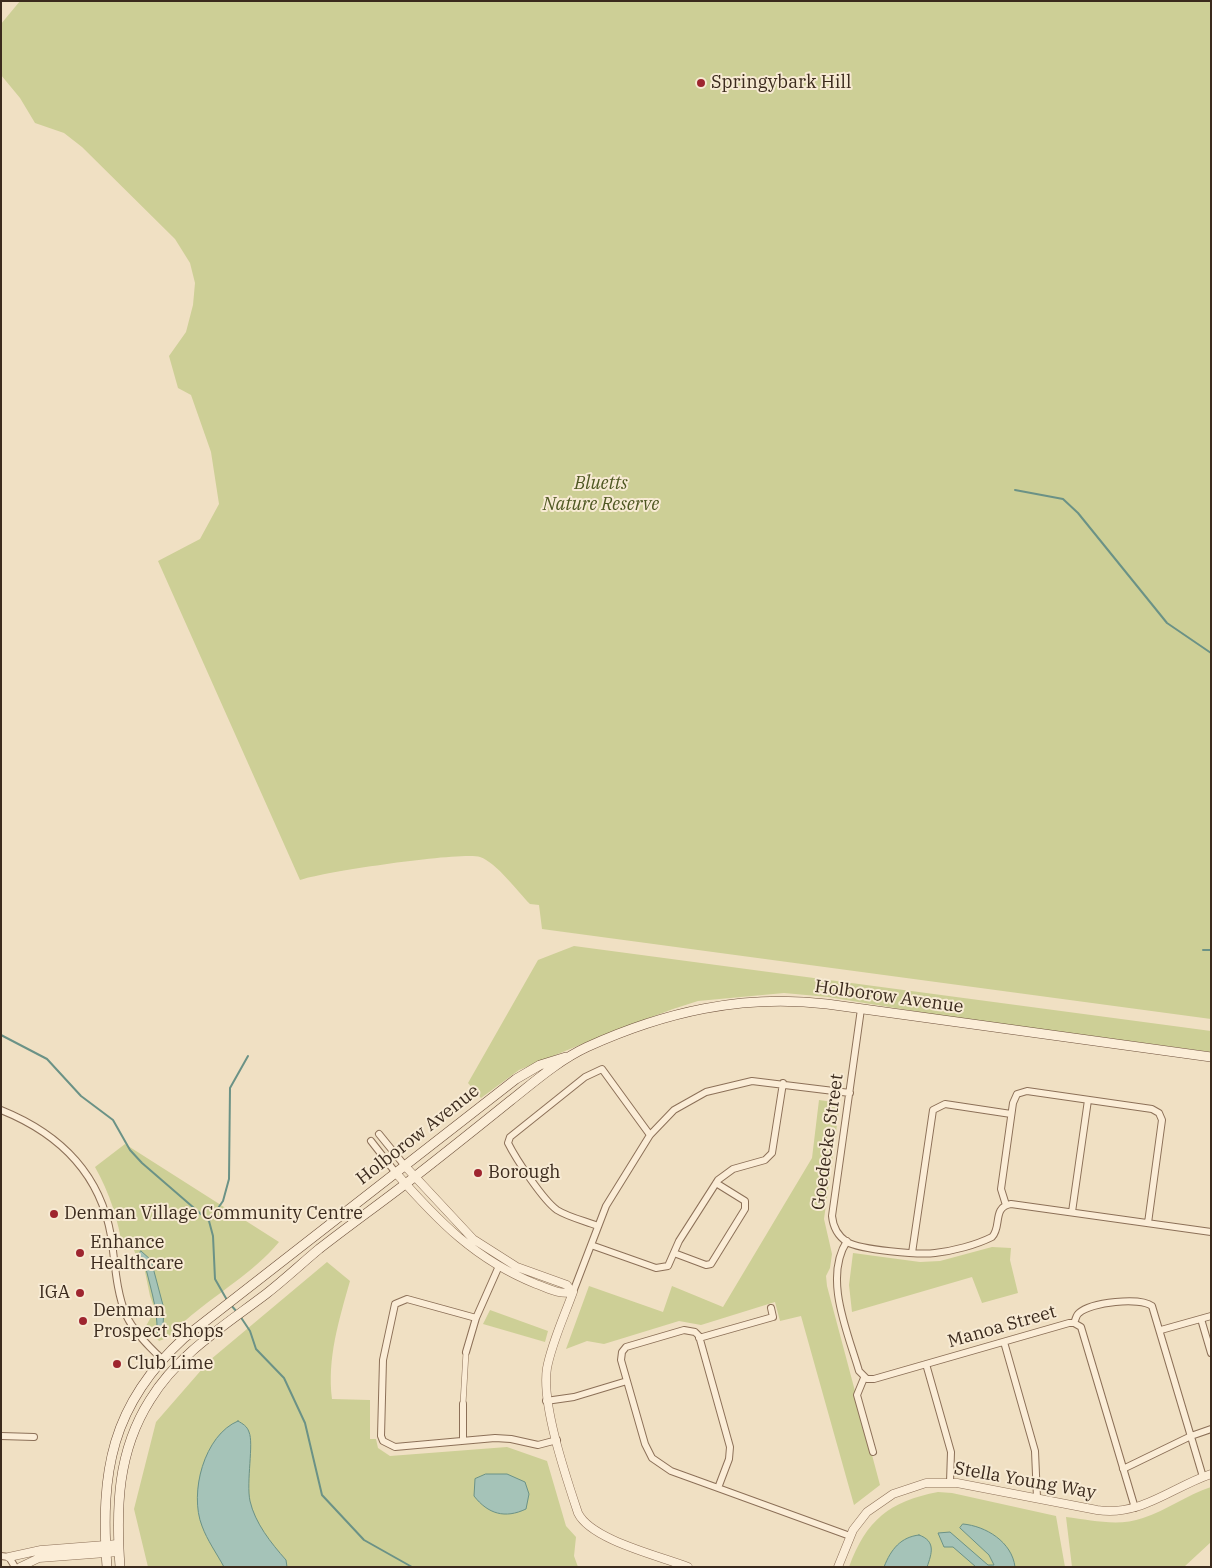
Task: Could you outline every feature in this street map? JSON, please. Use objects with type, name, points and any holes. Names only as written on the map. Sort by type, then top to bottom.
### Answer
[{"type":"main road","name":"Holborow Avenue","points":[[107,1567],[104,1504],[112,1452],[127,1412],[162,1360],[184,1338],[516,1079],[542,1065],[655,1020],[721,1004],[782,1000],[862,1009],[1211,1057]]},
{"type":"main road","name":"Holborow Avenue","points":[[120,1567],[117,1503],[124,1460],[140,1418],[172,1370],[193,1349],[269,1291],[320,1248],[415,1177],[571,1055]]},
{"type":"main road","points":[[162,1360],[172,1370]]},
{"type":"street","name":"Goedecke Street","points":[[846,1241],[835,1228],[832,1216],[862,1009]]},
{"type":"street","points":[[598,1226],[557,1209],[538,1189],[512,1151],[508,1143],[510,1137],[585,1077],[602,1069],[650,1135]]},
{"type":"street","points":[[688,1567],[602,1535],[587,1526],[576,1508],[546,1401],[549,1360],[606,1206],[650,1135],[674,1110],[706,1092],[745,1082],[783,1083],[850,1093]]},
{"type":"street","points":[[591,1245],[659,1269],[669,1265],[674,1253],[716,1183],[729,1171],[767,1159],[772,1155],[783,1083]]},
{"type":"street","points":[[1006,1205],[1001,1190],[1011,1114],[1015,1096],[1023,1091],[1152,1108],[1161,1114],[1162,1120],[1148,1223]]},
{"type":"street","points":[[1072,1212],[1088,1100]]},
{"type":"street","points":[[912,1253],[933,1110],[945,1104],[1011,1114]]},
{"type":"street","points":[[1,1110],[29,1122],[56,1140],[72,1154],[90,1179],[104,1205],[109,1224],[120,1297],[126,1313],[139,1335],[162,1360]]},
{"type":"street","points":[[371,1141],[405,1184],[464,1244],[516,1276],[563,1294],[572,1292],[567,1286],[517,1267],[494,1254],[462,1230],[379,1134]]},
{"type":"street","points":[[674,1253],[705,1264],[711,1263],[746,1209],[744,1200],[716,1183]]},
{"type":"street","points":[[873,1452],[857,1395],[864,1378],[859,1373],[836,1290],[841,1251],[846,1241],[859,1246],[912,1253],[943,1252],[990,1238],[996,1231],[1000,1210],[1006,1205],[1072,1212],[1211,1232]]},
{"type":"street","points":[[463,1441],[466,1352],[476,1318],[499,1266]]},
{"type":"street","points":[[476,1318],[409,1299],[399,1300],[395,1304],[383,1360],[381,1436],[385,1443],[395,1447],[506,1438],[538,1445],[557,1440]]},
{"type":"street","points":[[1074,1323],[1078,1314],[1084,1310],[1113,1302],[1143,1302],[1154,1307],[1191,1436],[1207,1475]]},
{"type":"street","points":[[699,1338],[773,1317],[771,1308]]},
{"type":"street","points":[[1161,1330],[1211,1316]]},
{"type":"street","points":[[1201,1319],[1211,1353]]},
{"type":"street","name":"Manoa Street","points":[[864,1378],[874,1379],[1074,1323],[1083,1330],[1135,1508]]},
{"type":"street","points":[[718,1488],[729,1459],[730,1447],[699,1338],[695,1332],[686,1330],[628,1346],[621,1356],[645,1444],[652,1458],[670,1471],[850,1536]]},
{"type":"street","points":[[1004,1342],[1035,1451],[1037,1498]]},
{"type":"street","points":[[926,1364],[951,1452],[950,1482]]},
{"type":"street","points":[[546,1401],[574,1397],[627,1381]]},
{"type":"street","points":[[1123,1469],[1191,1436],[1211,1429]]},
{"type":"street","points":[[1,1436],[34,1437]]},
{"type":"street","name":"Stella Young Way","points":[[838,1567],[850,1536],[862,1518],[886,1498],[920,1484],[950,1482],[1104,1511],[1135,1508],[1207,1475]]},
{"type":"street","points":[[4,1555],[40,1550],[119,1548]]},
{"type":"street","points":[[20,1567],[39,1558],[105,1549]]},
{"type":"street","points":[[4,1555],[15,1567]]},
{"type":"green space","name":"Bluetts Nature Reserve","points":[[20,1],[1211,1],[1211,1019],[542,929],[539,905],[530,904],[500,871],[480,857],[448,857],[392,863],[313,876],[300,880],[158,561],[200,539],[219,504],[211,452],[191,395],[178,388],[169,356],[186,332],[193,305],[195,283],[190,263],[175,239],[82,147],[64,133],[35,123],[20,98],[1,75],[1,24]]},
{"type":"green space","points":[[574,946],[1211,1031],[1211,1052],[944,1016],[828,997],[784,993],[698,1001],[673,1009],[519,1070],[481,1098],[468,1083],[538,960]]},
{"type":"green space","points":[[819,1100],[840,1103],[824,1219],[832,1254],[830,1268],[826,1276],[827,1286],[880,1485],[854,1505],[801,1316],[780,1321],[775,1302],[701,1325],[679,1321],[604,1344],[587,1341],[566,1349],[589,1286],[663,1312],[672,1286],[723,1307],[812,1158]]},
{"type":"green space","points":[[125,1144],[279,1242],[246,1273],[198,1310],[170,1335],[159,1341],[146,1326],[155,1310],[143,1262],[138,1261],[134,1250],[123,1250],[113,1207],[95,1167]]},
{"type":"green space","points":[[992,1247],[1011,1248],[1010,1260],[1018,1293],[982,1303],[972,1277],[852,1312],[849,1285],[853,1253],[920,1262],[940,1261]]},
{"type":"green space","points":[[327,1262],[350,1281],[335,1339],[331,1369],[332,1399],[370,1400],[370,1439],[376,1439],[378,1448],[390,1456],[507,1447],[547,1461],[566,1526],[576,1537],[574,1556],[578,1567],[148,1567],[134,1509],[156,1422],[210,1360]]},
{"type":"green space","points":[[490,1310],[548,1331],[545,1342],[483,1324]]},
{"type":"green space","points":[[1211,1487],[1211,1542],[1184,1567],[1072,1567],[1066,1517],[1105,1522],[1134,1521],[1152,1515]]},
{"type":"green space","points":[[938,1492],[952,1493],[1056,1516],[1065,1567],[849,1567],[863,1537],[882,1515],[906,1501]]},
{"type":"water","points":[[141,1251],[151,1260],[164,1309],[163,1325],[159,1333],[157,1332],[155,1305],[144,1260],[138,1256]]},
{"type":"water","points":[[238,1421],[247,1428],[250,1437],[249,1493],[252,1509],[264,1532],[286,1560],[287,1567],[224,1567],[202,1526],[198,1513],[197,1498],[202,1466],[216,1439],[226,1428]]},
{"type":"water","points":[[486,1474],[507,1474],[525,1482],[529,1494],[526,1509],[511,1514],[497,1513],[479,1502],[474,1496],[475,1479]]},
{"type":"water","points":[[963,1524],[980,1528],[996,1537],[1009,1550],[1015,1567],[976,1567],[953,1547],[944,1547],[938,1533],[950,1532],[988,1565],[994,1565],[989,1555],[960,1528]]},
{"type":"water","points":[[919,1535],[928,1541],[931,1548],[927,1567],[884,1567],[897,1545],[907,1538]]},
{"type":"waterway","points":[[1015,490],[1063,499],[1078,513],[1167,623],[1211,653]]},
{"type":"waterway","points":[[1203,950],[1211,950]]},
{"type":"waterway","points":[[1,1035],[47,1059],[81,1096],[113,1120],[130,1150],[142,1163],[209,1221],[213,1236],[215,1279],[227,1300]]},
{"type":"waterway","points":[[209,1221],[223,1201],[229,1179],[230,1088],[248,1056]]},
{"type":"waterway","points":[[230,1304],[237,1312]]},
{"type":"waterway","points":[[240,1316],[250,1331],[256,1349],[284,1378],[305,1423],[322,1495],[364,1540],[412,1567]]},
{"type":"place","name":"Springybark Hill","points":[[701,83]]},
{"type":"place","name":"Borough","points":[[478,1173]]},
{"type":"place","name":"Denman Village Community Centre","points":[[54,1214]]},
{"type":"place","name":"Enhance Healthcare","points":[[80,1253]]},
{"type":"place","name":"IGA","points":[[80,1293]]},
{"type":"place","name":"Denman Prospect Shops","points":[[83,1321]]},
{"type":"place","name":"Club Lime","points":[[117,1364]]}]
